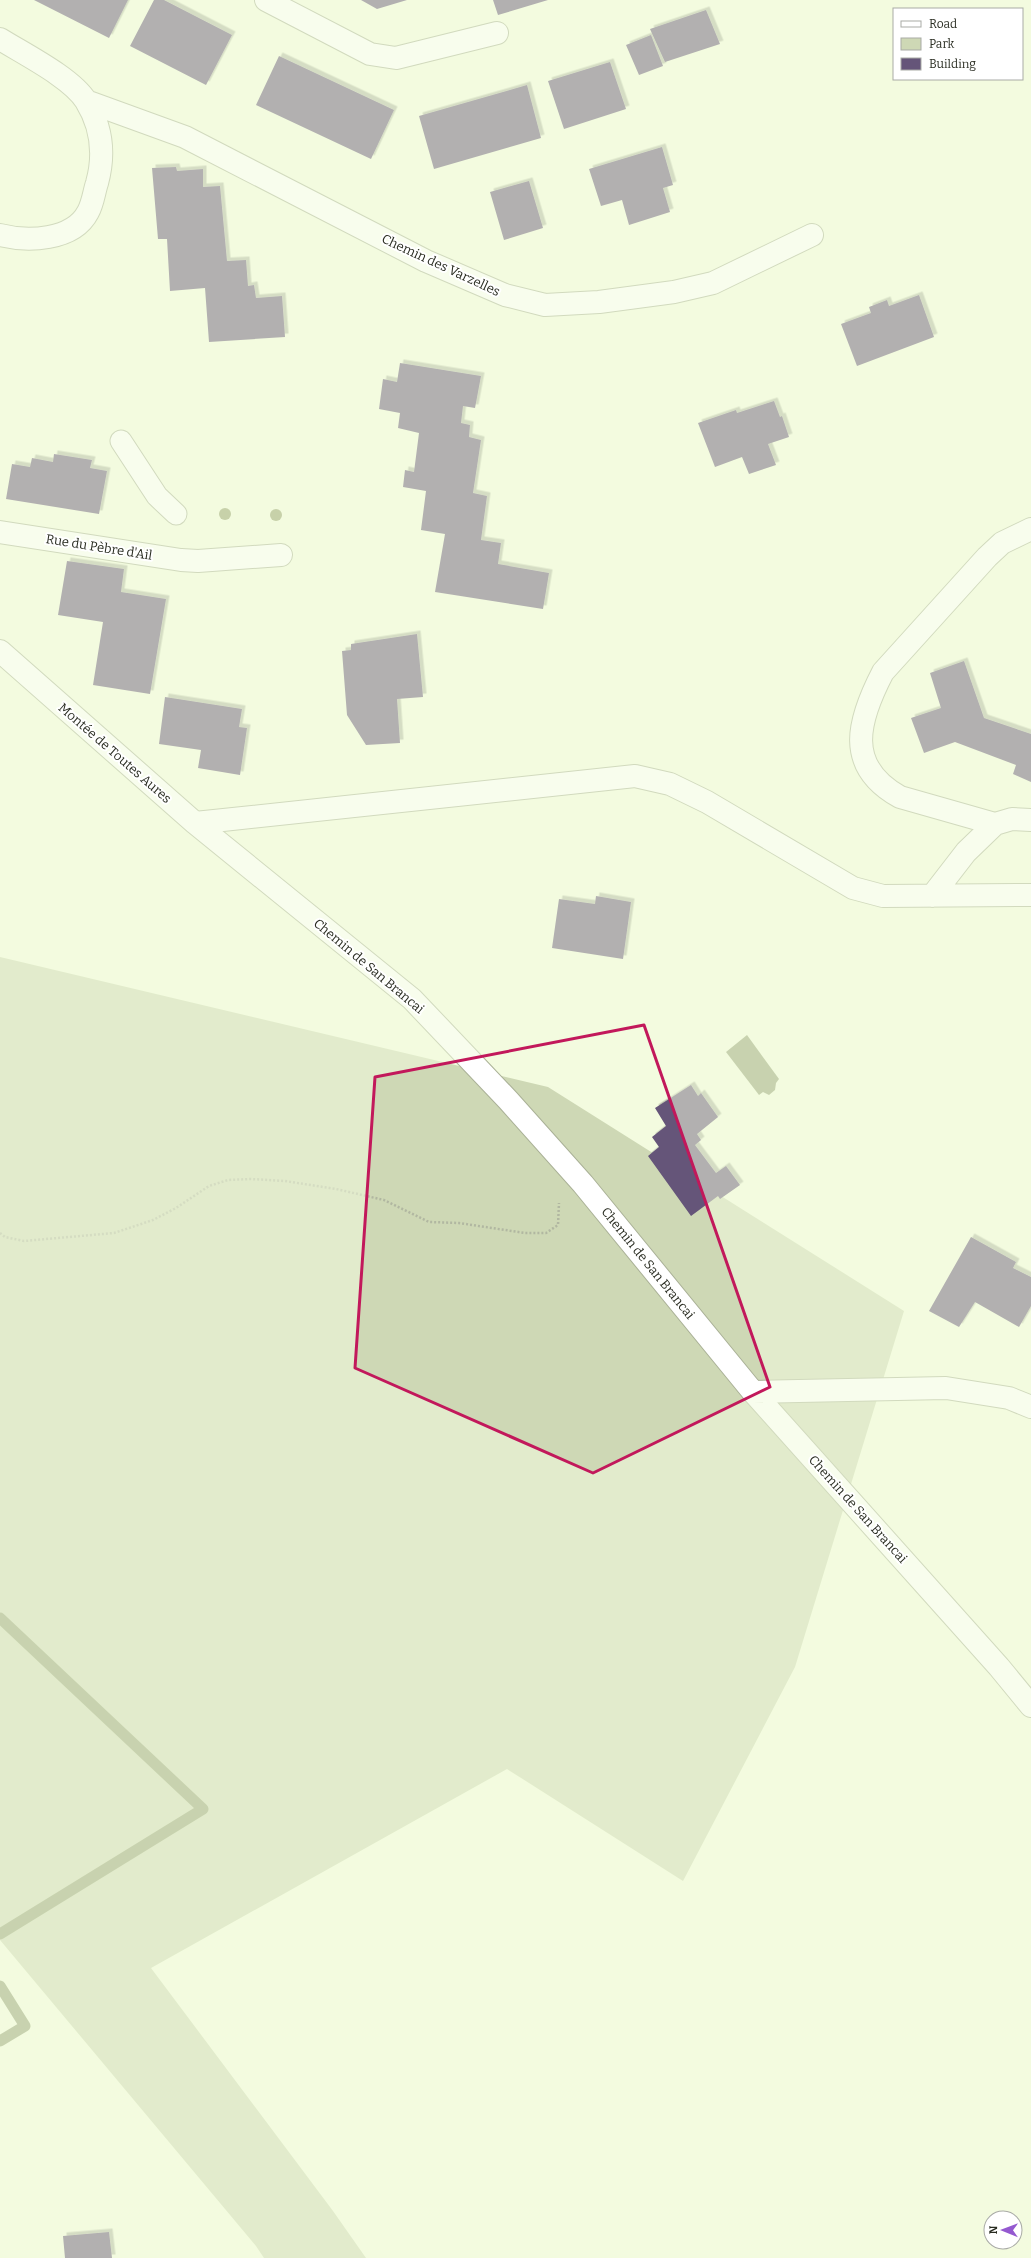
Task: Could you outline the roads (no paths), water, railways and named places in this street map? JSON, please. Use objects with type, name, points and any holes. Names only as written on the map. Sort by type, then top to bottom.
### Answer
[{"type":"street","points":[[266,0],[370,54],[383,58],[396,58],[497,33]]},
{"type":"street","points":[[0,39],[62,78],[86,101],[98,126],[103,151],[102,164],[88,213],[74,226],[57,234],[25,239],[0,235]]},
{"type":"street","name":"Chemin des Varzelles","points":[[86,101],[185,138],[426,261],[505,295],[545,305],[592,302],[674,292],[713,283],[812,235]]},
{"type":"street","points":[[121,441],[157,496],[176,514]]},
{"type":"street","points":[[995,824],[900,797],[889,791],[870,773],[863,757],[860,737],[862,720],[872,692],[883,672],[987,557],[1002,543],[1031,530]]},
{"type":"street","name":"Rue du Pèbre d'Ail","points":[[0,532],[198,561],[281,555]]},
{"type":"street","name":"Montée de Toutes Aures","points":[[0,651],[195,823],[233,852]]},
{"type":"street","points":[[195,823],[635,776],[670,784],[707,802],[853,888],[883,896],[1031,895]]},
{"type":"street","points":[[932,896],[966,852],[995,824],[1012,819],[1031,820]]},
{"type":"street","name":"Chemin de San Brancai","points":[[233,852],[412,998],[508,1100],[564,1162],[754,1392],[999,1667],[1031,1706]]},
{"type":"street","points":[[754,1392],[946,1388],[1009,1398],[1031,1407]]},
{"type":"waterway","points":[[0,1618],[203,1809],[0,1934]]},
{"type":"waterway","points":[[0,1986],[25,2026],[0,2041]]}]
